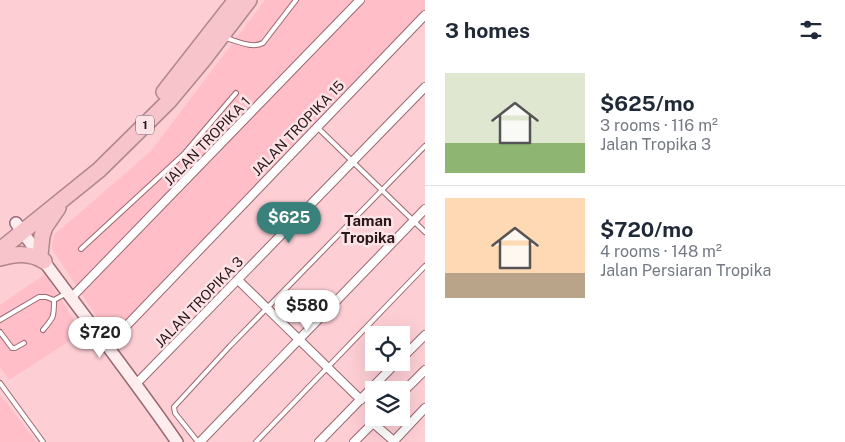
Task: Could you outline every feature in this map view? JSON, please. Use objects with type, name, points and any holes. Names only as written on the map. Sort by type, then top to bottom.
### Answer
[{"type":"highway","name":"1","points":[[0,250],[19,227],[92,162],[161,95],[236,0]]},
{"type":"highway","name":"1","points":[[0,237],[19,227],[65,196],[99,170],[169,102],[249,0]]},
{"type":"highway","points":[[0,258],[21,254],[42,258],[42,236],[45,227],[65,196]]},
{"type":"street","name":"JALAN TROPIKA 1","points":[[69,295],[198,167],[360,0]]},
{"type":"street","name":"JALAN TROPIKA 15","points":[[107,346],[425,15]]},
{"type":"street","name":"JALAN TROPIKA 3","points":[[136,384],[425,87]]},
{"type":"street","points":[[199,442],[425,209]]},
{"type":"street","points":[[19,227],[177,442]]},
{"type":"street","points":[[238,280],[360,400]]},
{"type":"street","points":[[410,350],[425,334]]},
{"type":"street","points":[[410,385],[425,370]]},
{"type":"street","points":[[319,442],[388,371]]},
{"type":"street","points":[[381,426],[394,442],[425,408]]},
{"type":"street","points":[[354,442],[370,426]]},
{"type":"lane","points":[[221,37],[258,46],[263,43],[296,0]]},
{"type":"lane","points":[[81,249],[184,154],[236,93]]},
{"type":"lane","points":[[317,127],[425,232]]},
{"type":"lane","points":[[199,442],[175,413],[174,407],[230,346],[425,146]]},
{"type":"lane","points":[[184,154],[198,167]]},
{"type":"lane","points":[[256,442],[425,266]]},
{"type":"lane","points":[[0,320],[40,297],[54,300],[69,295]]},
{"type":"lane","points":[[43,330],[54,315],[54,300]]},
{"type":"lane","points":[[0,332],[12,348],[24,343]]},
{"type":"lane","points":[[0,383],[43,442]]},
{"type":"shaded area","points":[[265,0],[425,0],[425,13],[121,325],[102,325],[52,249],[54,235],[151,151]]},
{"type":"shaded area","points":[[45,274],[82,333],[9,380],[0,367],[0,305]]},
{"type":"shaded area","points":[[0,394],[36,442],[0,442]]},
{"type":"district","name":"Taman Tropika","points":[[368,230]]}]
